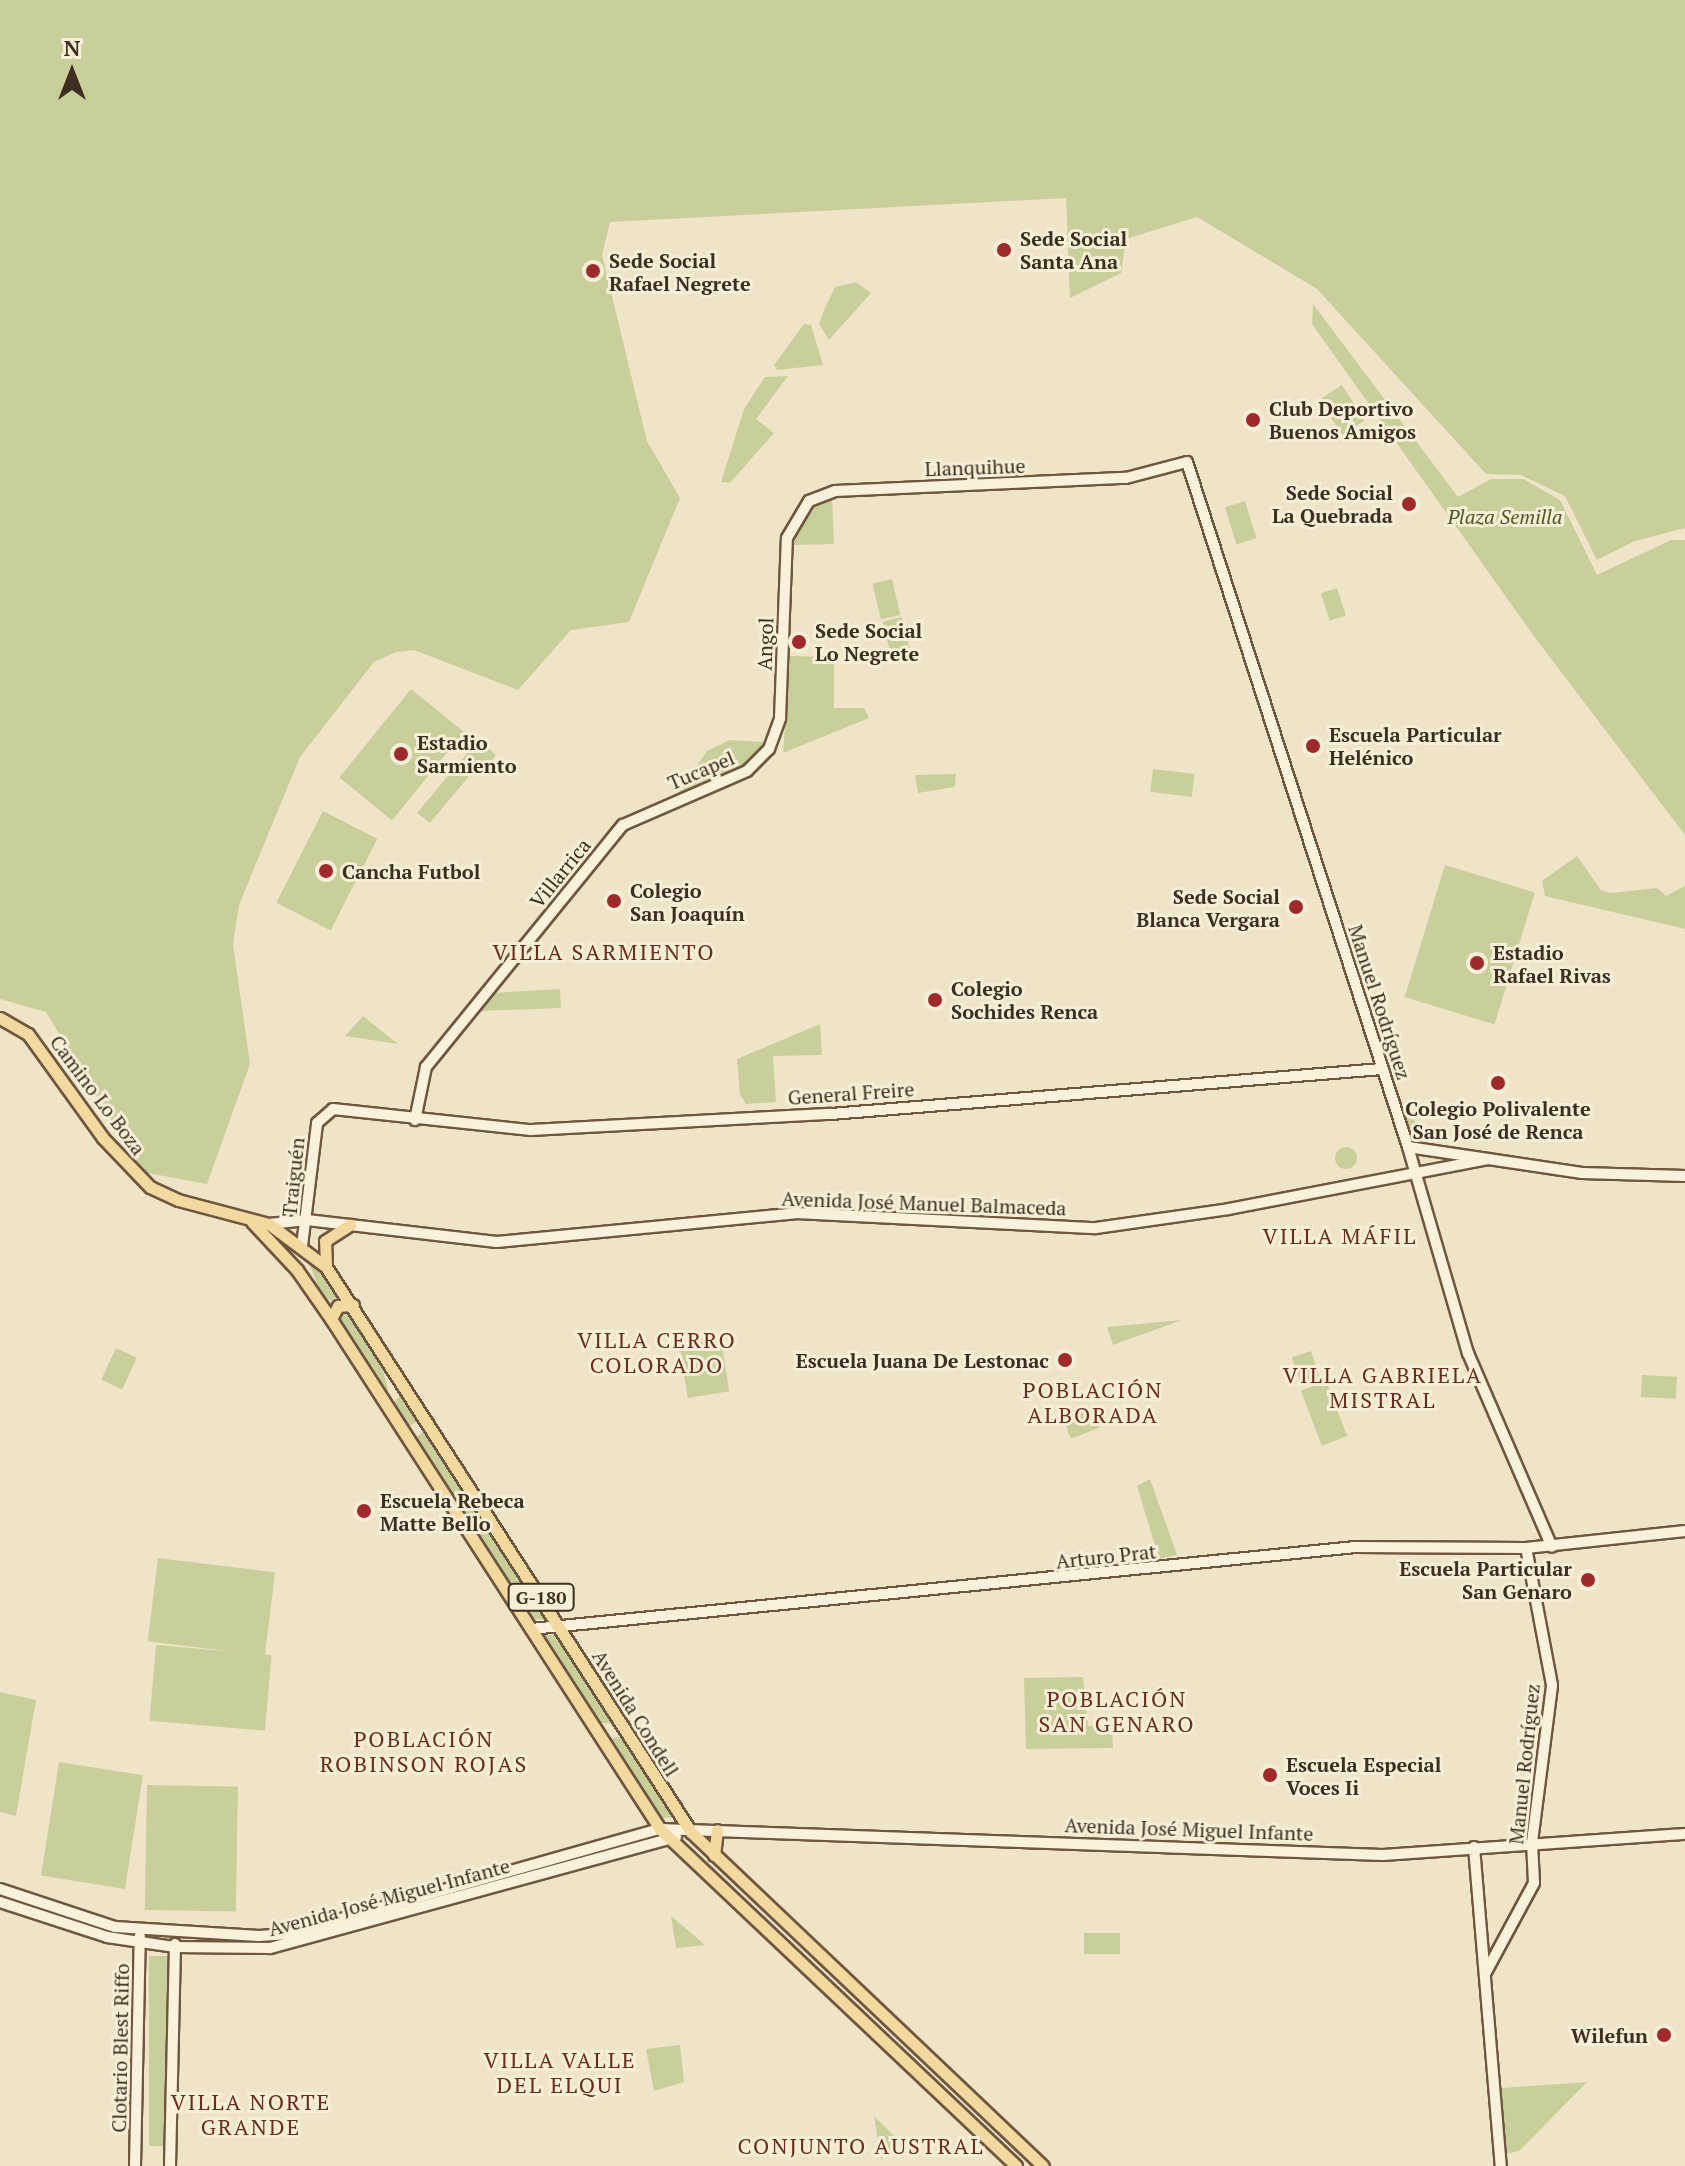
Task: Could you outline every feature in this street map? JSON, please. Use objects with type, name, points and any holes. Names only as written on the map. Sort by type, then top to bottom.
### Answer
[{"type":"main road","name":"Camino Lo Boza","points":[[0,1018],[28,1034],[103,1138],[143,1181],[178,1200],[269,1224]]},
{"type":"main road","name":"G-180","points":[[245,1217],[305,1280],[660,1829],[1016,2166]]},
{"type":"main road","name":"Avenida Condell","points":[[269,1224],[326,1267],[353,1305],[691,1832],[1043,2166]]},
{"type":"main road","points":[[326,1267],[325,1241],[350,1225]]},
{"type":"main road","points":[[302,1246],[305,1280]]},
{"type":"main road","points":[[331,1319],[338,1306],[353,1305]]},
{"type":"main road","points":[[714,1855],[717,1830]]},
{"type":"street","name":"Llanquihue","points":[[787,538],[809,501],[835,491],[1126,478],[1187,462]]},
{"type":"street","name":"Manuel Rodríguez","points":[[1187,462],[1408,1147],[1468,1353],[1552,1547]]},
{"type":"street","name":"Angol","points":[[769,749],[780,718],[787,538]]},
{"type":"street","name":"Tucapel","points":[[640,815],[747,771],[769,749]]},
{"type":"street","name":"Villarrica","points":[[415,1120],[426,1067],[619,829],[640,815]]},
{"type":"street","name":"General Freire","points":[[323,1114],[337,1109],[415,1120],[531,1130],[831,1114],[1382,1069]]},
{"type":"street","name":"Traiguén","points":[[302,1246],[317,1127],[323,1114]]},
{"type":"street","name":"Avenida José Manuel Balmaceda","points":[[1408,1147],[1590,1174],[1685,1176]]},
{"type":"street","name":"Avenida José Manuel Balmaceda","points":[[307,1220],[497,1242],[796,1213],[1096,1228],[1229,1209],[1488,1159]]},
{"type":"street","name":"Camino Lo Boza","points":[[269,1224],[307,1220]]},
{"type":"street","name":"Arturo Prat","points":[[531,1629],[1355,1547],[1552,1547],[1685,1531]]},
{"type":"street","name":"Manuel Rodríguez","points":[[1485,1974],[1531,1896],[1532,1842],[1552,1685],[1526,1548]]},
{"type":"street","name":"Avenida José Miguel Infante","points":[[0,1889],[85,1920],[140,1930],[175,1934],[288,1934],[660,1829],[1383,1855],[1532,1842],[1685,1834]]},
{"type":"street","name":"Avenida José Miguel Infante","points":[[0,1902],[81,1931],[140,1942],[175,1947],[293,1945],[691,1832]]},
{"type":"street","points":[[1474,1847],[1501,2166]]},
{"type":"street","name":"Clotario Blest Riffo","points":[[135,2166],[140,1930]]},
{"type":"street","points":[[170,2166],[175,1934]]},
{"type":"green space","points":[[0,0],[1685,0],[1685,528],[1635,541],[1597,560],[1565,496],[1521,475],[1486,474],[1317,289],[1197,217],[1126,239],[1121,273],[1070,298],[1066,198],[610,222],[602,255],[647,441],[680,498],[629,622],[571,630],[518,690],[414,650],[396,652],[374,662],[300,757],[239,905],[233,944],[250,1064],[207,1184],[142,1172],[46,1012],[0,999]]},
{"type":"green space","points":[[856,282],[871,293],[829,340],[819,324],[824,310],[835,287]]},
{"type":"green space","name":"Plaza Semilla","points":[[1313,304],[1458,497],[1491,479],[1523,479],[1560,500],[1597,575],[1671,540],[1685,540],[1685,835],[1536,639],[1312,324]]},
{"type":"green space","points":[[804,324],[811,325],[823,365],[777,370],[774,365]]},
{"type":"green space","points":[[788,376],[756,419],[774,433],[730,483],[721,482],[744,409],[765,377]]},
{"type":"green space","points":[[1342,385],[1365,420],[1342,435],[1319,400]]},
{"type":"green space","points":[[832,498],[834,544],[791,545],[795,526],[812,503]]},
{"type":"green space","points":[[1245,501],[1256,538],[1236,544],[1225,507]]},
{"type":"green space","points":[[892,579],[900,615],[881,620],[873,583]]},
{"type":"green space","points":[[1337,588],[1346,616],[1330,621],[1321,593]]},
{"type":"green space","points":[[902,617],[911,653],[892,658],[883,622]]},
{"type":"green space","points":[[790,656],[834,657],[834,708],[864,708],[869,718],[783,753]]},
{"type":"green space","name":"Estadio Sarmiento","points":[[411,689],[464,732],[392,820],[339,778]]},
{"type":"green space","points":[[479,739],[496,755],[482,773],[475,769],[430,823],[417,813]]},
{"type":"green space","points":[[730,740],[764,742],[748,765],[678,794],[707,751]]},
{"type":"green space","points":[[1153,769],[1195,774],[1192,797],[1150,792]]},
{"type":"green space","points":[[956,774],[955,787],[918,793],[915,775]]},
{"type":"green space","name":"Cancha Futbol","points":[[323,811],[377,839],[331,930],[276,903]]},
{"type":"green space","points":[[1577,856],[1601,890],[1610,893],[1657,888],[1666,896],[1685,886],[1685,929],[1545,896],[1542,881]]},
{"type":"green space","name":"Estadio Rafael Rivas","points":[[1445,865],[1535,892],[1495,1024],[1405,997]]},
{"type":"green space","points":[[560,989],[561,1008],[478,1011],[492,993]]},
{"type":"green space","points":[[363,1016],[398,1044],[345,1036]]},
{"type":"green space","points":[[820,1024],[822,1055],[773,1056],[776,1102],[746,1104],[740,1095],[737,1059]]},
{"type":"green space","points":[[1406,1114],[1437,1139],[1411,1132],[1402,1115]]},
{"type":"green space","points":[[1346,1147],[1354,1150],[1357,1158],[1354,1166],[1346,1169],[1338,1166],[1335,1158],[1338,1150]]},
{"type":"green space","points":[[306,1256],[329,1281],[336,1297],[330,1301],[320,1291]]},
{"type":"green space","points":[[342,1313],[349,1313],[381,1363],[389,1393],[339,1320]]},
{"type":"green space","points":[[1182,1320],[1113,1345],[1107,1327]]},
{"type":"green space","points":[[721,1339],[729,1391],[688,1398],[680,1346]]},
{"type":"green space","points":[[116,1348],[137,1358],[122,1389],[101,1380]]},
{"type":"green space","points":[[1311,1351],[1320,1379],[1301,1385],[1292,1357]]},
{"type":"green space","points":[[1642,1375],[1677,1377],[1676,1399],[1641,1397]]},
{"type":"green space","points":[[1326,1381],[1347,1436],[1322,1446],[1301,1391]]},
{"type":"green space","points":[[402,1394],[419,1420],[408,1427],[394,1402]]},
{"type":"green space","points":[[1092,1407],[1100,1428],[1071,1439],[1063,1418]]},
{"type":"green space","points":[[426,1430],[548,1620],[531,1619],[416,1437]]},
{"type":"green space","points":[[1150,1479],[1177,1555],[1159,1559],[1137,1486]]},
{"type":"green space","points":[[158,1558],[275,1572],[265,1656],[148,1641]]},
{"type":"green space","points":[[543,1635],[557,1635],[613,1723],[600,1723]]},
{"type":"green space","points":[[156,1645],[272,1655],[265,1731],[149,1721]]},
{"type":"green space","points":[[1083,1677],[1088,1726],[1112,1725],[1113,1748],[1026,1749],[1024,1678]]},
{"type":"green space","points":[[0,1692],[36,1700],[16,1816],[0,1812]]},
{"type":"green space","points":[[621,1737],[674,1817],[662,1818],[610,1738]]},
{"type":"green space","points":[[59,1762],[143,1775],[125,1889],[41,1876]]},
{"type":"green space","points":[[147,1785],[238,1787],[236,1912],[145,1910]]},
{"type":"green space","points":[[671,1916],[705,1945],[676,1948]]},
{"type":"green space","points":[[1084,1933],[1120,1933],[1120,1954],[1084,1954]]},
{"type":"green space","points":[[149,1956],[170,1956],[170,2146],[149,2146]]},
{"type":"green space","points":[[680,2045],[684,2082],[654,2091],[646,2049]]},
{"type":"green space","points":[[1587,2082],[1519,2151],[1505,2154],[1501,2088]]},
{"type":"green space","points":[[874,2116],[899,2141],[881,2160]]},
{"type":"place","name":"Sede Social Santa Ana","points":[[1004,250]]},
{"type":"place","name":"Sede Social Rafael Negrete","points":[[593,271]]},
{"type":"place","name":"Club Deportivo Buenos Amigos","points":[[1253,420]]},
{"type":"place","name":"Sede Social La Quebrada","points":[[1409,504]]},
{"type":"place","name":"Sede Social Lo Negrete","points":[[799,642]]},
{"type":"place","name":"Escuela Particular Helénico","points":[[1313,746]]},
{"type":"place","name":"Estadio Sarmiento","points":[[401,754]]},
{"type":"place","name":"Cancha Futbol","points":[[326,871]]},
{"type":"place","name":"Colegio San Joaquín","points":[[614,901]]},
{"type":"place","name":"Sede Social Blanca Vergara","points":[[1296,907]]},
{"type":"place","name":"Estadio Rafael Rivas","points":[[1477,963]]},
{"type":"place","name":"Colegio Sochides Renca","points":[[935,1000]]},
{"type":"place","name":"Colegio Polivalente San José de Renca","points":[[1498,1083]]},
{"type":"place","name":"Escuela Juana De Lestonac","points":[[1065,1360]]},
{"type":"place","name":"Escuela Rebeca Matte Bello","points":[[364,1511]]},
{"type":"place","name":"Escuela Particular San Genaro","points":[[1588,1580]]},
{"type":"place","name":"Escuela Especial Voces Ii","points":[[1270,1775]]},
{"type":"place","name":"Wilefun","points":[[1664,2035]]},
{"type":"district","name":"VILLA SARMIENTO","points":[[604,952]]},
{"type":"district","name":"VILLA MÁFIL","points":[[1340,1236]]},
{"type":"district","name":"VILLA CERRO COLORADO","points":[[657,1352]]},
{"type":"district","name":"VILLA GABRIELA MISTRAL","points":[[1383,1386]]},
{"type":"district","name":"POBLACIÓN ALBORADA","points":[[1093,1402]]},
{"type":"district","name":"POBLACIÓN SAN GENARO","points":[[1117,1710]]},
{"type":"district","name":"POBLACIÓN ROBINSON ROJAS","points":[[424,1750]]},
{"type":"district","name":"VILLA VALLE DEL ELQUI","points":[[560,2072]]},
{"type":"district","name":"VILLA NORTE GRANDE","points":[[251,2114]]},
{"type":"district","name":"CONJUNTO AUSTRAL","points":[[861,2146]]}]
